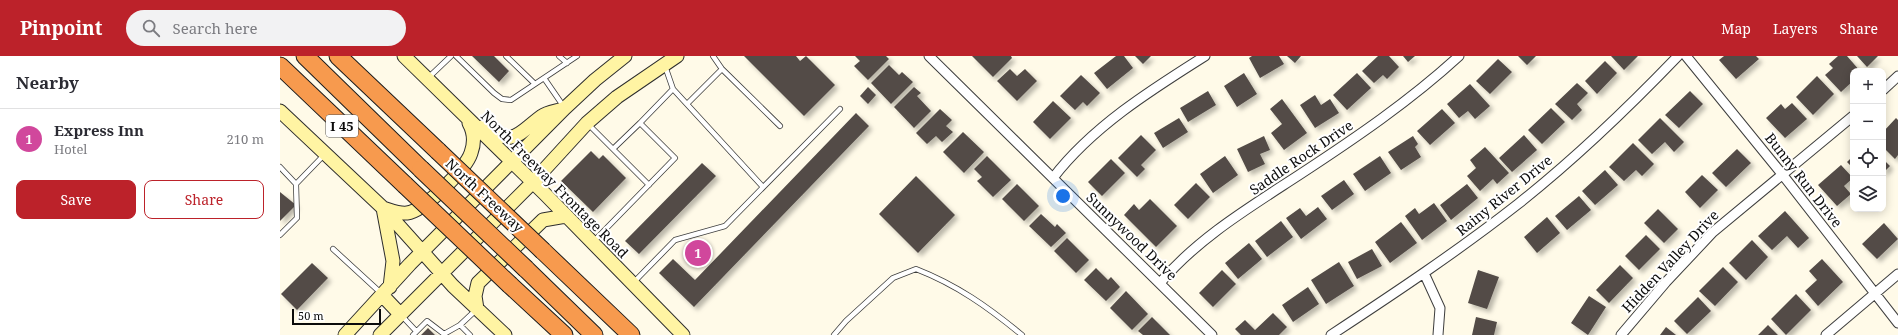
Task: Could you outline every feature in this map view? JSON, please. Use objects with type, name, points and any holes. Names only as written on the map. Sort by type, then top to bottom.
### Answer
[{"type":"highway","name":"North Freeway","points":[[305,56],[594,335]]},
{"type":"highway","name":"North Freeway","points":[[338,56],[631,335]]},
{"type":"highway","name":"I 45","points":[[280,66],[564,335]]},
{"type":"main road","name":"North Freeway Frontage Road","points":[[404,56],[566,216],[683,335]]},
{"type":"main road","points":[[345,335],[423,251],[565,108],[595,80],[625,56]]},
{"type":"main road","points":[[380,335],[532,183],[587,123],[661,60],[677,56]]},
{"type":"main road","points":[[466,118],[495,135],[511,138],[524,132],[543,114],[565,108]]},
{"type":"main road","points":[[280,110],[383,208],[442,273],[504,335]]},
{"type":"main road","points":[[383,208],[396,212],[408,213],[420,207],[453,179],[468,160],[473,145],[473,132],[466,118]]},
{"type":"main road","points":[[383,208],[393,261],[386,291],[400,314]]},
{"type":"main road","points":[[477,309],[475,296],[478,283],[543,220],[566,216]]},
{"type":"street","name":"Sunnywood Drive","points":[[929,56],[1212,335]]},
{"type":"street","points":[[1053,178],[1062,166],[1114,118],[1163,82],[1205,56]]},
{"type":"street","name":"Saddle Rock Drive","points":[[1160,283],[1170,272],[1215,232],[1381,119],[1459,56]]},
{"type":"street","name":"Rainy River Drive","points":[[1332,335],[1424,273],[1548,180],[1593,140],[1678,56]]},
{"type":"street","name":"Bunny Run Drive","points":[[1686,56],[1782,174],[1898,323]]},
{"type":"street","points":[[1886,87],[1898,76]]},
{"type":"street","name":"Hidden Valley Drive","points":[[1621,335],[1666,282],[1713,232],[1850,118]]},
{"type":"street","points":[[1424,273],[1440,308],[1438,335]]},
{"type":"street","points":[[1826,335],[1898,274]]},
{"type":"lane","points":[[427,79],[451,56]]},
{"type":"lane","points":[[456,56],[494,93],[502,99],[511,100],[577,56]]},
{"type":"lane","points":[[506,56],[535,84]]},
{"type":"lane","points":[[559,56],[567,63]]},
{"type":"lane","points":[[713,56],[722,69],[780,126]]},
{"type":"lane","points":[[661,60],[672,89],[763,187]]},
{"type":"lane","points":[[687,104],[722,69]]},
{"type":"lane","points":[[544,78],[565,108]]},
{"type":"lane","points":[[613,149],[672,89]]},
{"type":"lane","points":[[633,284],[674,240],[725,226],[840,109]]},
{"type":"lane","points":[[587,123],[649,185]]},
{"type":"lane","points":[[592,243],[675,158],[640,123]]},
{"type":"lane","points":[[296,184],[326,154]]},
{"type":"lane","points":[[280,167],[296,184],[297,218],[280,235]]},
{"type":"lane","points":[[333,249],[386,291]]},
{"type":"lane","points":[[834,335],[846,321],[893,278],[916,270],[942,279],[980,303],[1022,335]]},
{"type":"lane","points":[[400,314],[414,333],[428,321],[444,334],[460,325],[477,309]]},
{"type":"lane","points":[[460,325],[470,335]]},
{"type":"building","points":[[472,56],[494,56],[509,71],[499,82]]},
{"type":"building","points":[[744,56],[796,56],[800,61],[806,56],[835,85],[804,116]]},
{"type":"building","points":[[855,56],[886,56],[889,59],[868,80],[854,66],[860,61]]},
{"type":"building","points":[[972,56],[1011,56],[1012,58],[993,77]]},
{"type":"building","points":[[1116,56],[1124,56],[1133,68],[1107,89],[1094,73]]},
{"type":"building","points":[[1135,56],[1151,56],[1143,64]]},
{"type":"building","points":[[1252,56],[1279,56],[1284,64],[1260,78],[1249,58]]},
{"type":"building","points":[[1287,56],[1301,56],[1295,63]]},
{"type":"building","points":[[1378,56],[1389,56],[1399,67],[1387,79],[1383,75],[1374,83],[1362,71]]},
{"type":"building","points":[[1403,56],[1415,56],[1408,62]]},
{"type":"building","points":[[1518,56],[1536,56],[1527,65]]},
{"type":"building","points":[[1611,56],[1638,56],[1624,70]]},
{"type":"building","points":[[1724,56],[1756,56],[1759,59],[1736,79],[1719,60]]},
{"type":"building","points":[[1838,56],[1847,56],[1857,68],[1850,68],[1850,84],[1841,92],[1825,75],[1833,68],[1829,64]]},
{"type":"building","points":[[1857,56],[1878,56],[1867,67]]},
{"type":"building","points":[[1498,59],[1512,72],[1490,94],[1476,81]]},
{"type":"building","points":[[1605,61],[1617,73],[1597,94],[1585,81]]},
{"type":"building","points":[[889,65],[899,75],[902,72],[913,82],[891,104],[871,83]]},
{"type":"building","points":[[1010,69],[1017,76],[1025,69],[1037,81],[1017,101],[997,81]]},
{"type":"building","points":[[1244,73],[1257,94],[1237,107],[1224,86]]},
{"type":"building","points":[[1357,73],[1371,88],[1347,110],[1333,95]]},
{"type":"building","points":[[1081,75],[1100,93],[1087,106],[1083,102],[1075,110],[1060,96]]},
{"type":"building","points":[[1817,76],[1834,94],[1813,115],[1796,97]]},
{"type":"building","points":[[1577,83],[1588,93],[1577,104],[1582,110],[1572,120],[1555,104]]},
{"type":"building","points":[[1470,84],[1490,106],[1475,119],[1468,111],[1459,118],[1447,104]]},
{"type":"building","points":[[868,87],[876,95],[868,104],[860,96]]},
{"type":"building","points":[[914,87],[921,93],[917,96],[931,111],[914,128],[894,107]]},
{"type":"building","points":[[1208,91],[1216,105],[1188,122],[1180,108]]},
{"type":"building","points":[[1690,91],[1703,104],[1679,128],[1665,115]]},
{"type":"building","points":[[1315,95],[1321,105],[1330,99],[1339,113],[1315,128],[1300,105]]},
{"type":"building","points":[[1282,99],[1307,133],[1284,150],[1271,133],[1282,124],[1270,109]]},
{"type":"building","points":[[1053,101],[1071,118],[1050,139],[1033,122]]},
{"type":"building","points":[[1792,103],[1807,119],[1785,138],[1766,118],[1781,104],[1785,109]]},
{"type":"building","points":[[1551,108],[1565,122],[1542,144],[1528,130]]},
{"type":"building","points":[[940,109],[952,120],[946,126],[953,132],[942,142],[936,136],[927,144],[916,133]]},
{"type":"building","points":[[1442,109],[1455,123],[1430,145],[1417,131]]},
{"type":"building","points":[[856,113],[869,126],[694,307],[659,273],[673,259],[695,280]]},
{"type":"building","points":[[1179,118],[1188,132],[1163,148],[1154,133]]},
{"type":"building","points":[[1660,118],[1684,142],[1674,152],[1665,142],[1652,154],[1638,140]]},
{"type":"building","points":[[1896,118],[1898,120],[1898,155],[1895,159],[1886,150],[1886,129]]},
{"type":"building","points":[[963,132],[984,152],[964,173],[943,152]]},
{"type":"building","points":[[1141,135],[1156,150],[1141,165],[1145,169],[1137,177],[1118,158]]},
{"type":"building","points":[[1524,135],[1537,150],[1512,172],[1499,158]]},
{"type":"building","points":[[1264,136],[1270,150],[1260,154],[1265,164],[1248,172],[1237,149]]},
{"type":"building","points":[[1413,136],[1418,144],[1415,147],[1421,157],[1401,170],[1388,152]]},
{"type":"building","points":[[1633,143],[1654,164],[1642,176],[1636,170],[1624,181],[1609,167]]},
{"type":"building","points":[[1485,147],[1509,173],[1497,184],[1493,179],[1480,191],[1467,176],[1476,168],[1470,160]]},
{"type":"building","points":[[1737,149],[1751,163],[1726,187],[1712,173]]},
{"type":"building","points":[[591,151],[599,159],[603,155],[626,178],[593,212],[561,181]]},
{"type":"building","points":[[987,156],[1011,180],[993,197],[977,181],[982,177],[974,169]]},
{"type":"building","points":[[1225,156],[1238,175],[1213,193],[1200,174]]},
{"type":"building","points":[[1380,156],[1391,173],[1365,191],[1353,174]]},
{"type":"building","points":[[1111,159],[1125,173],[1102,196],[1088,182]]},
{"type":"building","points":[[1886,162],[1890,166],[1886,170]]},
{"type":"building","points":[[702,163],[716,176],[639,254],[625,241]]},
{"type":"building","points":[[1841,165],[1850,175],[1850,181],[1844,186],[1850,195],[1837,206],[1818,185]]},
{"type":"building","points":[[1605,170],[1618,185],[1595,205],[1582,191]]},
{"type":"building","points":[[1702,175],[1718,190],[1700,208],[1685,192]]},
{"type":"building","points":[[916,176],[955,215],[918,253],[879,214]]},
{"type":"building","points":[[1344,180],[1354,194],[1332,210],[1321,196]]},
{"type":"building","points":[[1196,183],[1210,197],[1188,219],[1174,205]]},
{"type":"building","points":[[1017,184],[1039,206],[1024,221],[1002,199]]},
{"type":"building","points":[[1467,184],[1478,198],[1451,220],[1440,205]]},
{"type":"building","points":[[280,192],[296,205],[280,221]]},
{"type":"building","points":[[1579,196],[1591,210],[1567,230],[1555,216]]},
{"type":"building","points":[[1150,199],[1177,226],[1156,247],[1124,215],[1134,204],[1139,210]]},
{"type":"building","points":[[1434,203],[1447,221],[1422,240],[1405,216],[1415,208],[1419,214]]},
{"type":"building","points":[[1318,207],[1327,219],[1301,239],[1286,218],[1300,208],[1306,216]]},
{"type":"building","points":[[1658,209],[1678,229],[1664,243],[1644,223]]},
{"type":"building","points":[[1785,211],[1809,238],[1798,248],[1787,236],[1772,250],[1758,236]]},
{"type":"building","points":[[1041,214],[1055,227],[1057,224],[1066,233],[1051,247],[1029,226]]},
{"type":"building","points":[[1547,217],[1560,233],[1537,253],[1524,237]]},
{"type":"building","points":[[1281,221],[1293,237],[1267,257],[1255,241]]},
{"type":"building","points":[[1401,222],[1417,243],[1390,263],[1375,242]]},
{"type":"building","points":[[1884,223],[1898,239],[1877,259],[1862,244]]},
{"type":"building","points":[[1646,235],[1660,249],[1639,270],[1625,256]]},
{"type":"building","points":[[1067,238],[1089,260],[1076,273],[1054,251]]},
{"type":"building","points":[[1752,240],[1768,257],[1746,280],[1729,263]]},
{"type":"building","points":[[1249,243],[1262,259],[1238,279],[1225,263]]},
{"type":"building","points":[[1372,249],[1382,266],[1357,279],[1348,262]]},
{"type":"building","points":[[1822,259],[1843,282],[1818,306],[1805,291],[1817,280],[1809,271]]},
{"type":"building","points":[[1339,262],[1354,286],[1326,304],[1311,280]]},
{"type":"building","points":[[312,263],[328,278],[297,310],[281,294]]},
{"type":"building","points":[[1620,265],[1633,278],[1609,303],[1596,290]]},
{"type":"building","points":[[1723,267],[1738,282],[1715,306],[1699,291]]},
{"type":"building","points":[[1096,268],[1108,280],[1111,277],[1120,287],[1106,301],[1084,280]]},
{"type":"building","points":[[1222,270],[1236,284],[1213,307],[1199,293]]},
{"type":"building","points":[[1478,270],[1499,277],[1487,309],[1468,303]]},
{"type":"building","points":[[1308,287],[1319,304],[1293,322],[1282,305]]},
{"type":"building","points":[[1126,291],[1148,314],[1132,330],[1110,308]]},
{"type":"building","points":[[1796,294],[1811,310],[1786,335],[1771,319]]},
{"type":"building","points":[[1589,296],[1606,307],[1588,335],[1571,323]]},
{"type":"building","points":[[1698,297],[1711,311],[1687,334],[1674,321]]},
{"type":"building","points":[[1273,313],[1287,327],[1279,335],[1241,335],[1235,329],[1245,320],[1255,330]]},
{"type":"building","points":[[1152,317],[1170,335],[1143,335],[1138,331]]},
{"type":"building","points":[[1476,317],[1497,322],[1494,335],[1472,335]]},
{"type":"building","points":[[1768,325],[1778,335],[1758,335]]},
{"type":"building","points":[[1666,327],[1676,335],[1660,335]]},
{"type":"building","points":[[428,328],[435,335],[421,335]]},
{"type":"place","name":"Express Inn","points":[[698,253]]}]
